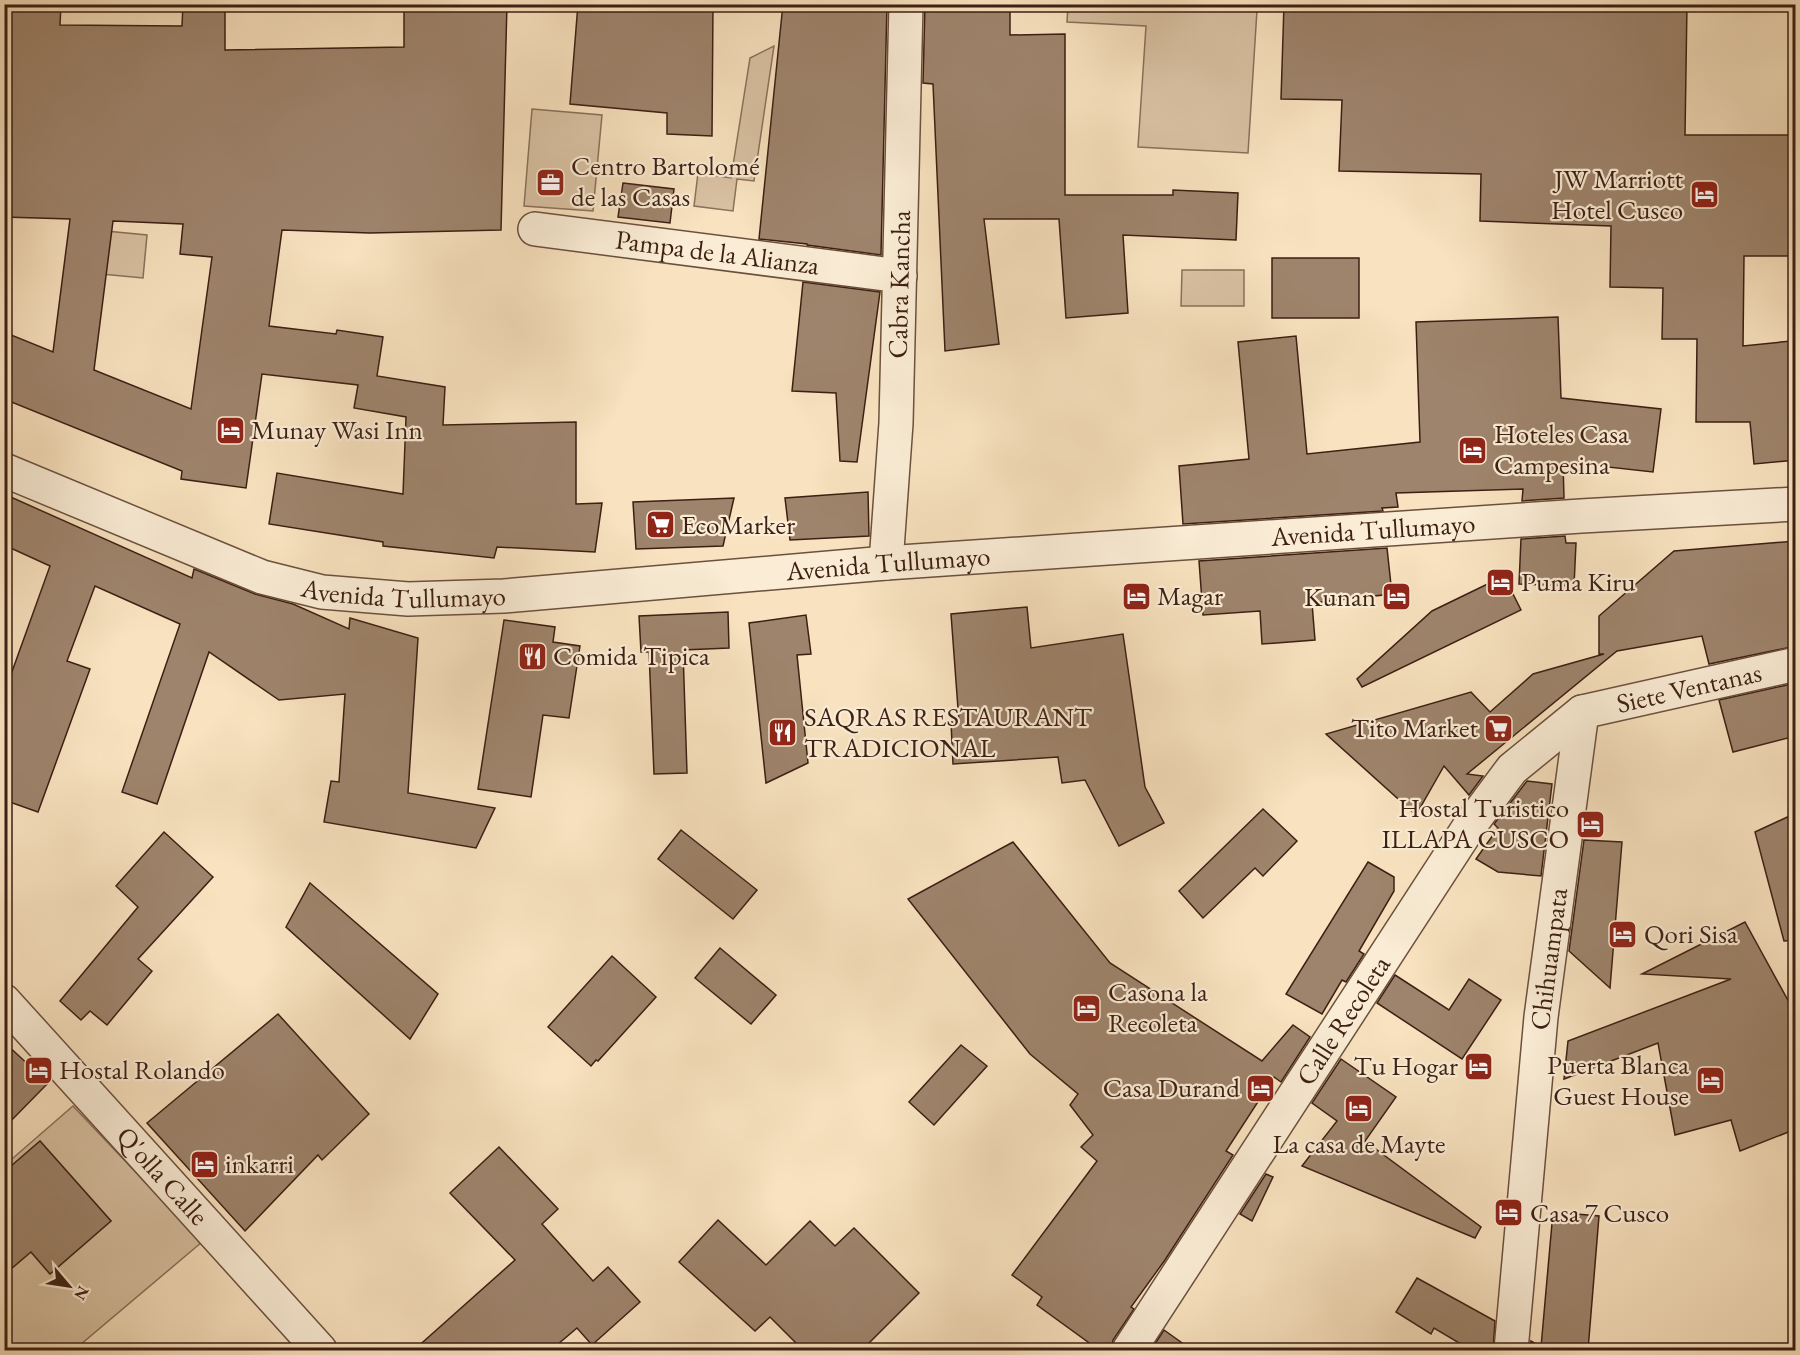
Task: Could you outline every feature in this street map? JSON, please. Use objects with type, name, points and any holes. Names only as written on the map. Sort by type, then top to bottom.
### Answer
[{"type":"street","name":"Cabra Kancha","points":[[886,562],[896,423],[906,4]]},
{"type":"street","name":"Pampa de la Alianza","points":[[535,229],[900,276]]},
{"type":"street","name":"Avenida Tullumayo","points":[[4,470],[262,577],[322,592],[408,598],[504,596],[886,562],[1796,504]]},
{"type":"street","name":"Siete Ventanas","points":[[1582,712],[1796,663]]},
{"type":"street","name":"Calle Recoleta","points":[[1129,1350],[1471,824],[1512,769],[1582,712]]},
{"type":"street","name":"Chihuampata","points":[[1511,1350],[1542,1017],[1582,712]]},
{"type":"street","name":"Q'olla Calle","points":[[4,1001],[320,1350]]},
{"type":"shaded area","points":[[1068,5],[1214,5],[1214,8],[1257,10],[1248,153],[1138,147],[1146,26],[1067,22]]},
{"type":"shaded area","points":[[774,46],[754,181],[737,179],[733,211],[694,206],[698,173],[731,178],[750,58]]},
{"type":"shaded area","points":[[532,109],[602,115],[593,211],[524,206]]},
{"type":"shaded area","points":[[75,228],[147,235],[143,278],[70,271]]},
{"type":"shaded area","points":[[1182,270],[1244,270],[1244,306],[1181,306]]},
{"type":"shaded area","points":[[73,1106],[202,1242],[74,1350],[5,1350],[5,1275],[10,1270],[5,1264],[4,1221],[50,1274],[111,1221],[40,1141],[5,1172],[5,1165]]},
{"type":"building","points":[[4,4],[61,4],[60,25],[182,26],[183,4],[225,4],[225,50],[404,47],[404,4],[507,4],[501,230],[370,233],[282,230],[269,326],[336,334],[337,330],[383,337],[377,376],[445,387],[443,425],[576,422],[576,504],[602,503],[595,552],[497,547],[494,558],[383,546],[383,542],[269,524],[277,473],[403,494],[406,417],[354,408],[358,385],[262,374],[246,488],[181,479],[182,471],[4,399],[4,332],[53,352],[70,219],[4,217]],"holes":[[[113,221],[183,224],[180,254],[212,257],[191,409],[94,370]]]},
{"type":"building","points":[[578,4],[713,4],[712,136],[667,134],[667,113],[570,104]]},
{"type":"building","points":[[783,4],[887,4],[881,255],[759,239]]},
{"type":"building","points":[[925,4],[1010,4],[1010,35],[1065,34],[1065,195],[1173,195],[1173,190],[1238,193],[1236,240],[1123,235],[1128,313],[1066,318],[1059,219],[984,219],[999,344],[945,351],[933,84],[923,83]]},
{"type":"building","points":[[1284,4],[1687,4],[1685,135],[1796,135],[1796,256],[1744,256],[1743,346],[1791,341],[1796,388],[1796,460],[1754,464],[1750,422],[1696,422],[1697,339],[1662,339],[1663,288],[1610,287],[1611,226],[1480,221],[1481,174],[1339,171],[1342,100],[1281,99]]},
{"type":"building","points":[[623,183],[674,189],[670,223],[618,217]]},
{"type":"building","points":[[1272,258],[1359,258],[1359,318],[1272,318]]},
{"type":"building","points":[[803,282],[880,292],[857,462],[840,461],[836,393],[792,391]]},
{"type":"building","points":[[1558,317],[1561,398],[1661,409],[1653,472],[1563,462],[1564,498],[1522,501],[1523,489],[1396,493],[1398,507],[1382,508],[1383,511],[1183,524],[1179,466],[1249,459],[1238,342],[1296,336],[1307,454],[1420,442],[1416,322]]},
{"type":"building","points":[[868,492],[869,536],[790,540],[785,498]]},
{"type":"building","points":[[4,494],[192,578],[194,569],[255,594],[293,604],[349,629],[350,618],[418,638],[408,793],[495,808],[476,848],[324,822],[331,781],[339,782],[345,694],[279,700],[209,652],[157,804],[122,792],[180,624],[95,586],[67,661],[90,669],[38,812],[4,800],[4,694],[50,566],[4,545]]},
{"type":"building","points":[[734,498],[723,546],[636,549],[633,502]]},
{"type":"building","points":[[1565,536],[1566,543],[1576,543],[1574,586],[1519,584],[1521,539]]},
{"type":"building","points":[[1796,541],[1796,646],[1709,664],[1702,636],[1617,651],[1467,774],[1483,776],[1469,795],[1444,766],[1416,815],[1326,734],[1471,692],[1490,712],[1533,674],[1604,654],[1599,654],[1599,616],[1674,551]]},
{"type":"building","points":[[1387,548],[1392,594],[1312,603],[1315,640],[1262,644],[1260,611],[1203,615],[1199,561]]},
{"type":"building","points":[[1504,576],[1521,610],[1362,687],[1357,679],[1432,611]]},
{"type":"building","points":[[1027,607],[1031,648],[1123,634],[1145,787],[1164,823],[1119,846],[1085,780],[1062,783],[1058,757],[953,764],[951,722],[959,722],[951,614]]},
{"type":"building","points":[[728,612],[729,648],[683,650],[687,773],[654,774],[649,652],[641,652],[639,616]]},
{"type":"building","points":[[806,615],[811,654],[797,655],[808,763],[766,783],[749,623]]},
{"type":"building","points":[[504,620],[555,627],[553,642],[580,646],[569,718],[543,715],[531,797],[478,789]]},
{"type":"building","points":[[1796,683],[1796,736],[1733,752],[1719,700]]},
{"type":"building","points":[[1527,781],[1552,784],[1541,876],[1498,872],[1476,859],[1498,828],[1494,824]]},
{"type":"building","points":[[1263,809],[1297,841],[1263,876],[1255,868],[1203,918],[1179,891]]},
{"type":"building","points":[[1796,813],[1796,940],[1784,941],[1755,832]]},
{"type":"building","points":[[681,830],[757,890],[733,919],[658,859]]},
{"type":"building","points":[[164,832],[213,877],[138,959],[152,971],[107,1025],[90,1011],[81,1020],[60,1001],[138,907],[116,886]]},
{"type":"building","points":[[1584,840],[1622,842],[1610,988],[1569,951]]},
{"type":"building","name":"Casona la Recoleta","points":[[1013,842],[1110,963],[1262,1061],[1293,1025],[1310,1037],[1281,1082],[1274,1077],[1226,1151],[1233,1155],[1165,1260],[1131,1307],[1134,1309],[1113,1340],[1111,1350],[1099,1350],[1037,1305],[1042,1297],[1012,1275],[1097,1161],[1081,1147],[1093,1135],[1070,1105],[1078,1094],[1030,1054],[908,899]]},
{"type":"building","points":[[1368,862],[1394,877],[1394,891],[1359,951],[1364,954],[1346,982],[1342,980],[1322,1014],[1286,994]]},
{"type":"building","points":[[310,883],[438,994],[410,1039],[286,927]]},
{"type":"building","points":[[1745,922],[1796,1015],[1796,1129],[1740,1151],[1731,1120],[1675,1135],[1658,1043],[1564,1079],[1568,1041],[1731,979],[1642,974]]},
{"type":"building","points":[[720,948],[776,995],[751,1024],[695,978]]},
{"type":"building","points":[[612,956],[656,997],[591,1066],[548,1027]]},
{"type":"building","points":[[1395,975],[1449,1010],[1469,979],[1501,1000],[1462,1059],[1377,1003]]},
{"type":"building","points":[[278,1014],[369,1114],[322,1160],[318,1155],[245,1231],[147,1123]]},
{"type":"building","points":[[4,1042],[48,1083],[4,1128]]},
{"type":"building","points":[[961,1045],[987,1066],[934,1125],[909,1102]]},
{"type":"building","points":[[1341,1059],[1396,1097],[1365,1141],[1481,1227],[1475,1238],[1302,1166],[1337,1121],[1312,1103]]},
{"type":"building","points":[[40,1141],[111,1221],[50,1274],[31,1252],[4,1275],[4,1172]]},
{"type":"building","points":[[499,1147],[558,1209],[542,1224],[593,1281],[608,1267],[640,1302],[592,1345],[577,1328],[551,1350],[414,1350],[515,1260],[450,1193]]},
{"type":"building","points":[[1266,1174],[1273,1177],[1252,1221],[1240,1214]]},
{"type":"building","points":[[1553,1212],[1599,1216],[1588,1350],[1530,1350],[1531,1341],[1541,1347]]},
{"type":"building","points":[[718,1220],[766,1265],[810,1221],[835,1246],[854,1228],[919,1293],[862,1350],[803,1350],[770,1317],[755,1331],[679,1262]]},
{"type":"building","points":[[1417,1278],[1495,1321],[1493,1350],[1471,1350],[1434,1328],[1431,1334],[1396,1312]]},
{"type":"building","points":[[1164,1330],[1192,1350],[1151,1350]]},
{"type":"place","name":"Centro Bartolomé de las Casas","points":[[550,182]]},
{"type":"place","name":"JW Marriott Hotel Cusco","points":[[1704,195]]},
{"type":"place","name":"Munay Wasi Inn","points":[[230,430]]},
{"type":"place","name":"Hoteles Casa Campesina","points":[[1473,450]]},
{"type":"place","name":"EcoMarker","points":[[660,525]]},
{"type":"place","name":"Puma Kiru","points":[[1500,582]]},
{"type":"place","name":"Magar","points":[[1136,596]]},
{"type":"place","name":"Kunan","points":[[1397,597]]},
{"type":"place","name":"Comida Tipica","points":[[532,656]]},
{"type":"place","name":"Tito Market","points":[[1499,728]]},
{"type":"place","name":"SAQRAS RESTAURANT TRADICIONAL","points":[[783,733]]},
{"type":"place","name":"Hostal Turistico ILLAPA CUSCO","points":[[1590,824]]},
{"type":"place","name":"Qori Sisa","points":[[1623,934]]},
{"type":"place","name":"Casona la Recoleta","points":[[1087,1008]]},
{"type":"place","name":"Tu Hogar","points":[[1479,1066]]},
{"type":"place","name":"Hostal Rolando","points":[[38,1070]]},
{"type":"place","name":"Puerta Blanca Guest House","points":[[1710,1081]]},
{"type":"place","name":"Casa Durand","points":[[1261,1088]]},
{"type":"place","name":"La casa de Mayte","points":[[1359,1109]]},
{"type":"place","name":"inkarri","points":[[204,1164]]},
{"type":"place","name":"Casa 7 Cusco","points":[[1509,1213]]}]
